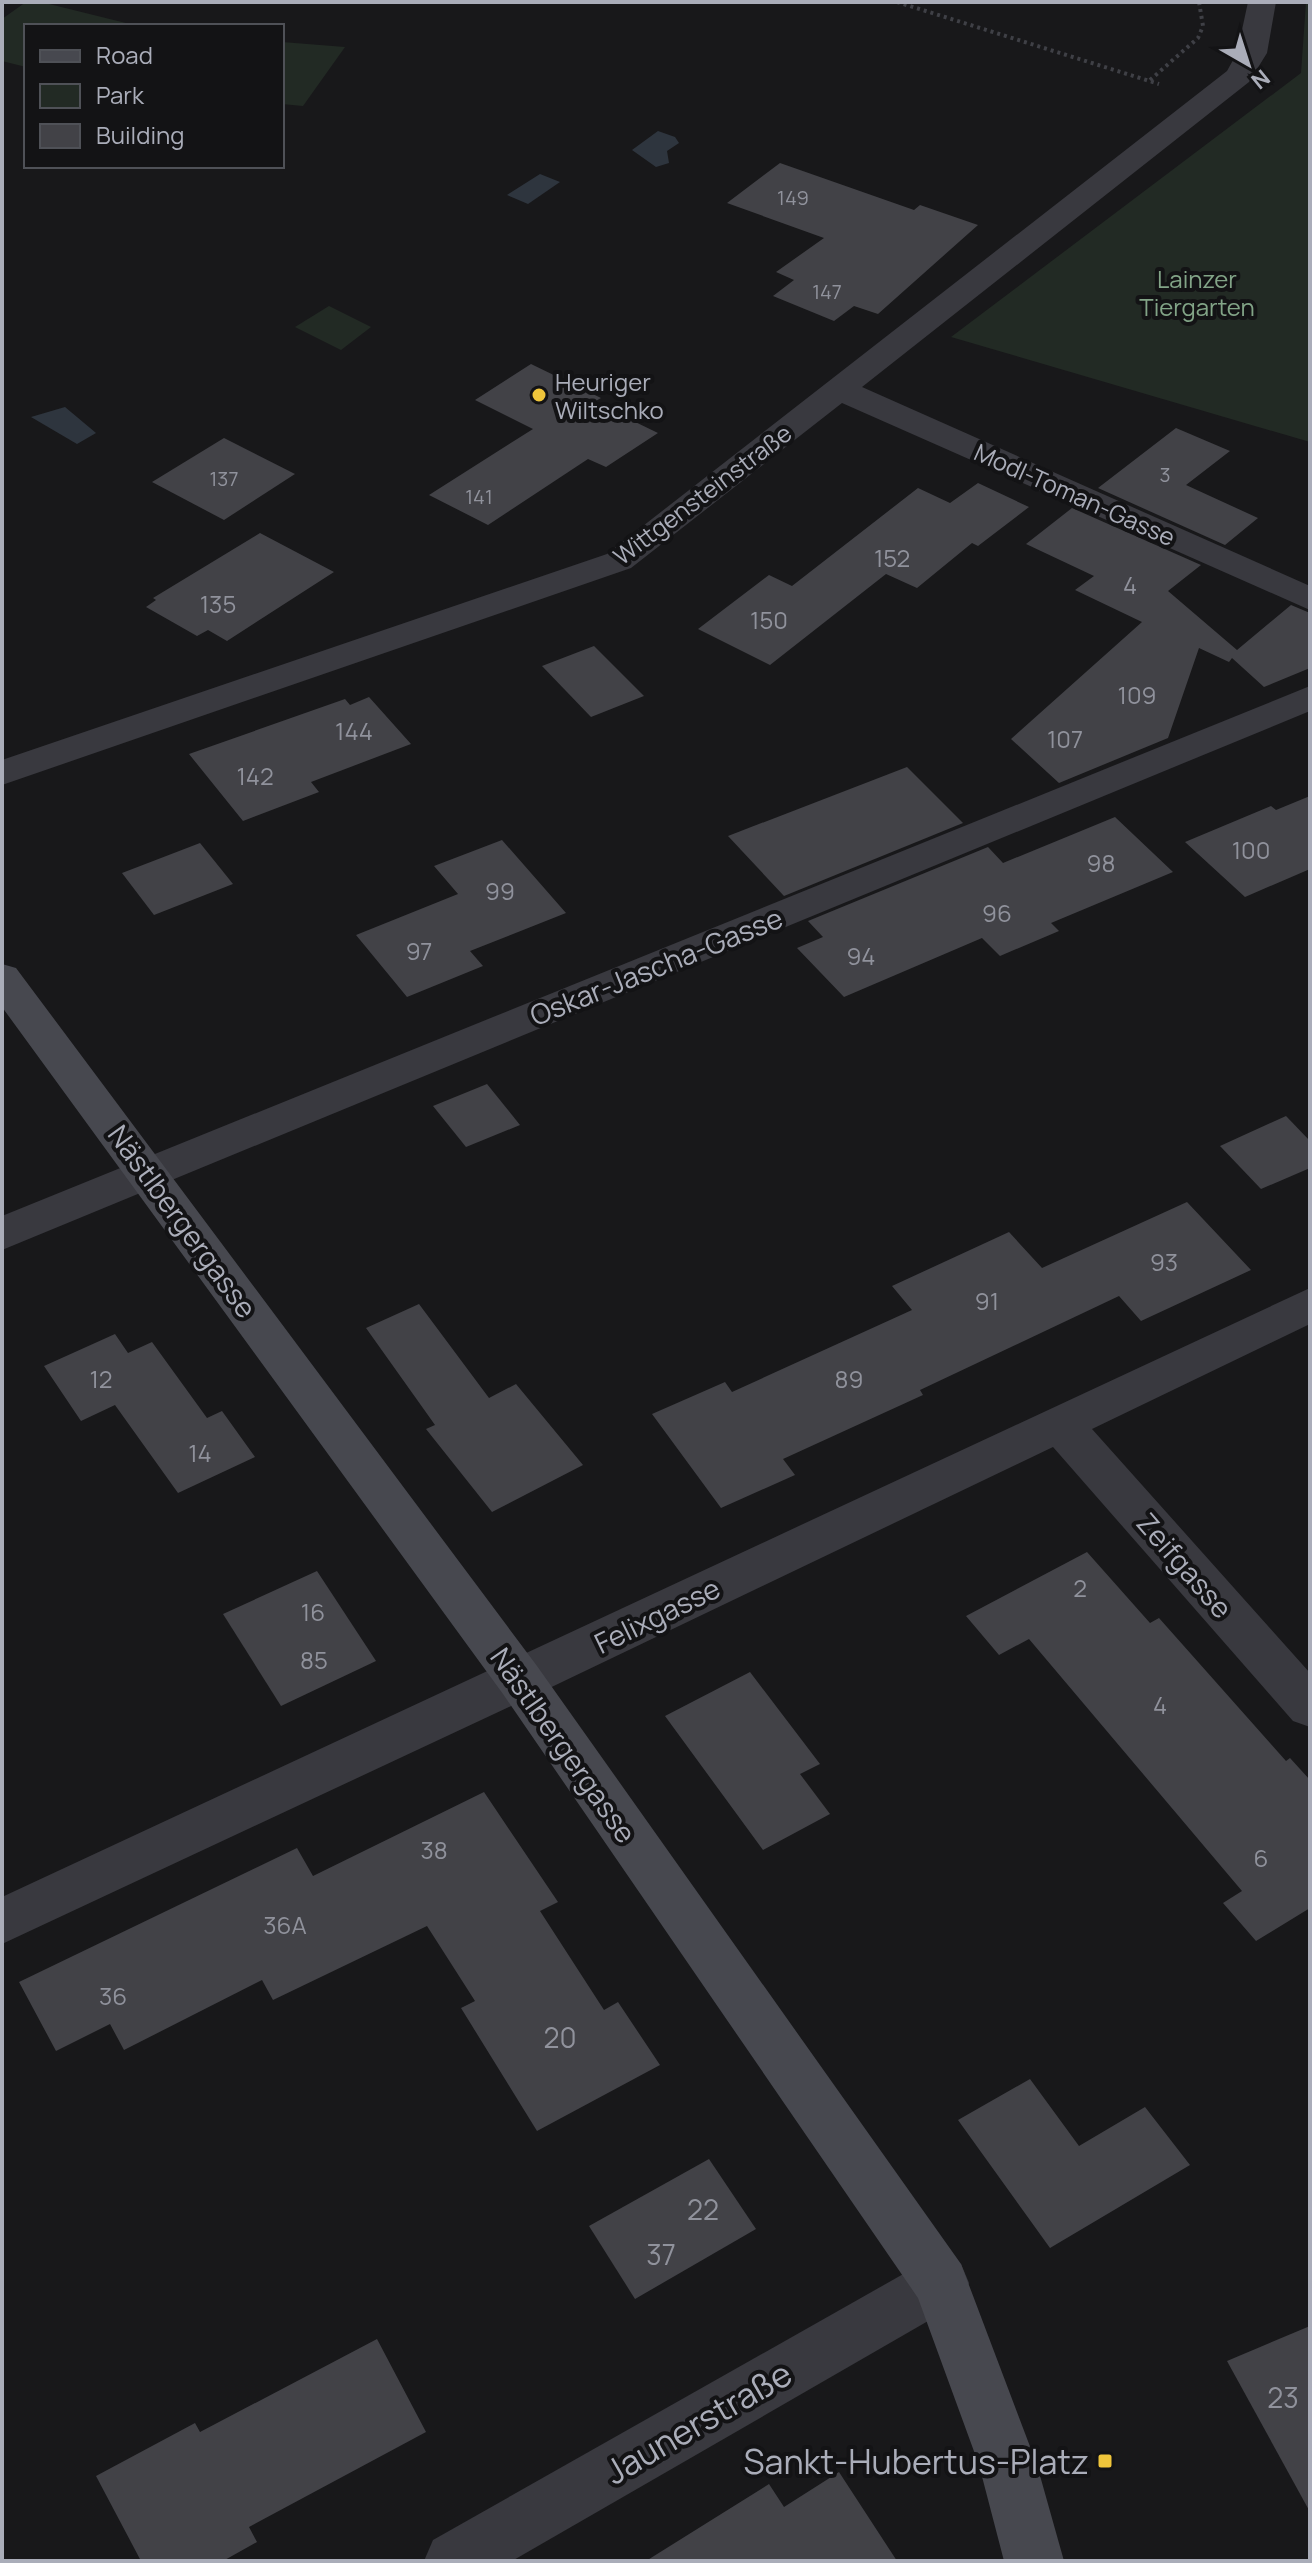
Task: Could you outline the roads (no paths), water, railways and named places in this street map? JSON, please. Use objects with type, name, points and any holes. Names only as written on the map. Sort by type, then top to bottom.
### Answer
[{"type":"street","name":"Wittgensteinstraße","points":[[2,773],[619,561],[1239,76],[1252,53],[1262,2]]},
{"type":"street","name":"Modl-Toman-Gasse","points":[[841,390],[1310,599]]},
{"type":"street","name":"Oskar-Jascha-Gasse","points":[[2,1234],[1310,697]]},
{"type":"street","name":"Nästlbergergasse","points":[[2,978],[520,1680],[941,2283],[1008,2465],[1034,2561]]},
{"type":"street","name":"Felixgasse","points":[[2,1921],[520,1680],[1310,1305]]},
{"type":"street","name":"Zeifgasse","points":[[1059,1423],[1310,1707]]},
{"type":"street","name":"Jaunerstraße","points":[[454,2561],[941,2283]]},
{"type":"place","name":"Heuriger Wiltschko","points":[[539,395]]},
{"type":"place","name":"Sankt-Hubertus-Platz","points":[[1105,2461]]},
{"type":"park label","name":"Lainzer Tiergarten","points":[[1197,292]]}]
